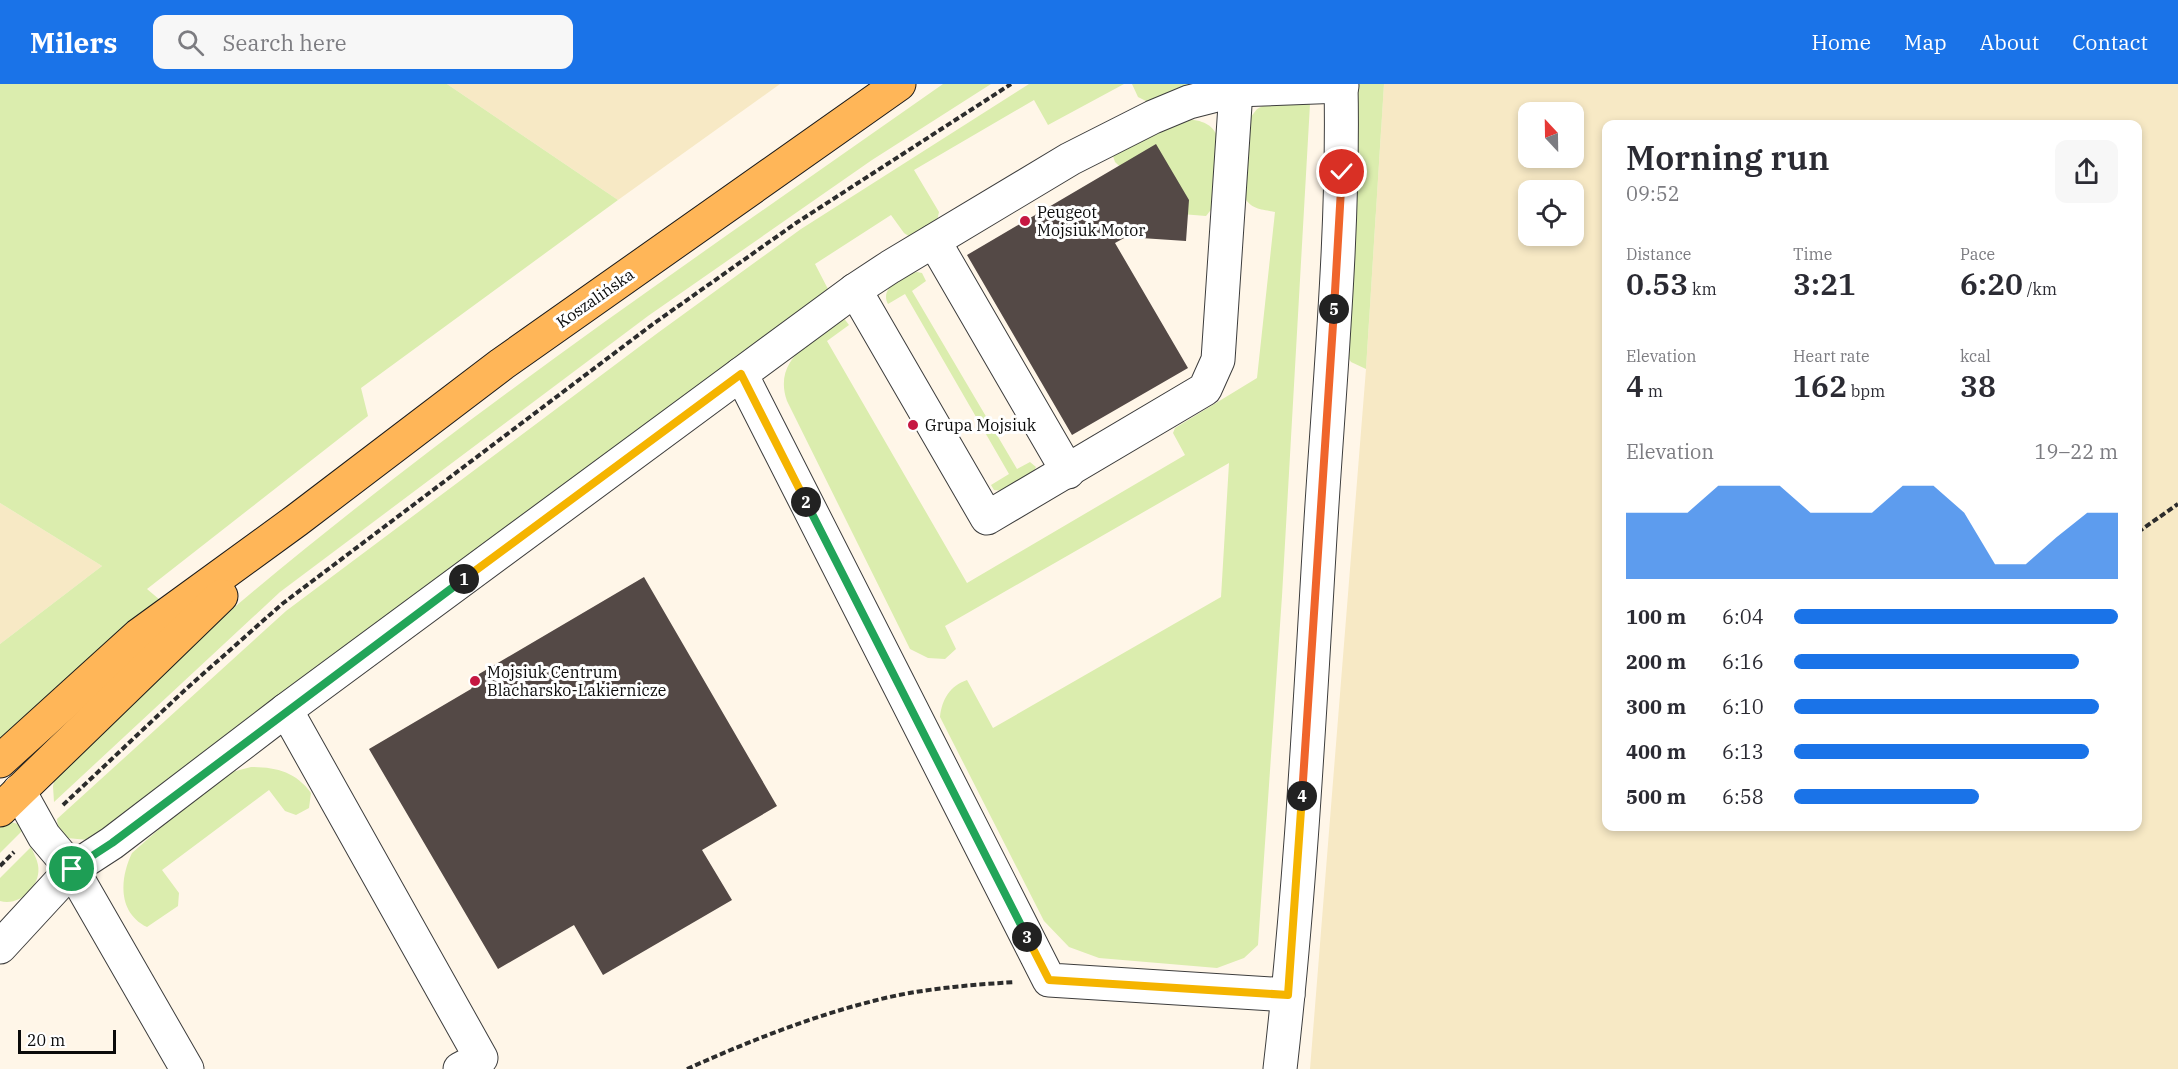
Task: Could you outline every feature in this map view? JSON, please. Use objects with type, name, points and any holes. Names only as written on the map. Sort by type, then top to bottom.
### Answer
[{"type":"main road","name":"Koszalińska","points":[[297,520],[502,364],[899,84]]},
{"type":"main road","points":[[0,761],[139,635],[297,520]]},
{"type":"main road","points":[[9,800],[160,656],[297,520]]},
{"type":"street","points":[[0,947],[72,869],[112,843],[286,711],[855,290],[1070,159],[1153,117],[1189,102],[1236,90],[1342,85],[1338,253],[1288,995],[1280,1069]]},
{"type":"street","points":[[855,290],[987,518],[1205,389],[1218,360],[1236,90]]},
{"type":"street","points":[[934,241],[1068,472]]},
{"type":"street","points":[[741,374],[1049,980],[1288,995]]},
{"type":"street","points":[[286,711],[481,1058],[460,1069]]},
{"type":"street","points":[[9,800],[40,828],[72,869],[187,1069]]},
{"type":"path","points":[[0,866],[186,689],[282,604],[653,324],[805,217],[1011,84]]},
{"type":"path","points":[[2142,529],[2178,504]]},
{"type":"path","points":[[687,1069],[815,1018],[875,1000],[971,985],[1049,980]]},
{"type":"shaded area","points":[[447,84],[780,84],[618,200]]},
{"type":"shaded area","points":[[1384,84],[2178,84],[2178,1069],[1310,1069],[1366,369]]},
{"type":"shaded area","points":[[0,503],[102,566],[0,644]]},
{"type":"green space","points":[[0,84],[447,84],[618,200],[361,388],[368,416],[147,589],[160,600],[0,744],[0,644],[102,566],[0,503]]},
{"type":"green space","points":[[943,84],[991,84],[872,160],[648,316],[280,592],[54,802],[53,786],[56,775],[126,705],[169,664],[261,585],[355,509],[450,435],[646,292]]},
{"type":"green space","points":[[1029,84],[1124,84],[1048,125],[1034,100],[914,170],[939,212],[937,221],[910,237],[904,233],[891,215],[815,264],[829,291],[88,840],[67,838],[58,827],[57,819],[286,611],[659,332],[801,229]]},
{"type":"green space","points":[[1132,84],[1202,84],[1148,102],[1138,97]]},
{"type":"green space","points":[[1356,84],[1384,84],[1366,369],[1351,362],[1344,351]]},
{"type":"green space","points":[[1268,103],[1310,104],[1282,596],[1258,945],[1244,958],[1217,968],[1099,958],[1069,947],[1044,921],[940,717],[941,710],[952,690],[967,680],[993,728],[1221,597],[1229,463],[945,626],[956,649],[945,659],[928,658],[910,649],[787,401],[784,386],[785,373],[798,352],[843,317],[849,325],[827,341],[967,583],[1185,455],[1173,433],[1175,428],[1257,378],[1275,212],[1254,207],[1244,197],[1250,118],[1257,109]]},
{"type":"green space","points":[[1185,119],[1197,120],[1211,127],[1219,141],[1214,206],[1206,216],[1169,213],[1115,162],[1113,156]]},
{"type":"green space","points":[[917,272],[922,273],[926,281],[912,291],[1017,469],[1030,462],[1036,467],[1034,471],[1005,491],[994,490],[991,485],[1009,474],[905,294],[888,304],[887,293],[894,283]]},
{"type":"green space","points":[[251,767],[285,772],[299,780],[311,793],[309,808],[296,815],[285,811],[269,790],[162,870],[179,893],[178,906],[147,927],[137,921],[130,913],[124,894],[125,873],[132,853],[211,783],[228,773]]},
{"type":"green space","points":[[10,822],[19,824],[23,830],[0,853],[0,824]]},
{"type":"green space","points":[[31,847],[38,865],[37,880],[33,887],[22,898],[15,901],[0,901],[0,878]]},
{"type":"building","points":[[1156,144],[1189,200],[1186,241],[1126,237],[1115,243],[1188,368],[1072,435],[967,255]]},
{"type":"building","points":[[644,577],[777,806],[702,850],[732,900],[603,975],[574,925],[498,969],[369,749],[471,689],[479,674]]},
{"type":"place","name":"Peugeot Mojsiuk Motor","points":[[1025,221]]},
{"type":"place","name":"Grupa Mojsiuk","points":[[913,425]]},
{"type":"place","name":"Mojsiuk Centrum Blacharsko-Lakiernicze","points":[[475,681]]},
{"type":"route","points":[[72,869],[112,843],[209,768],[741,374],[1049,980],[1288,995],[1342,172]]}]
